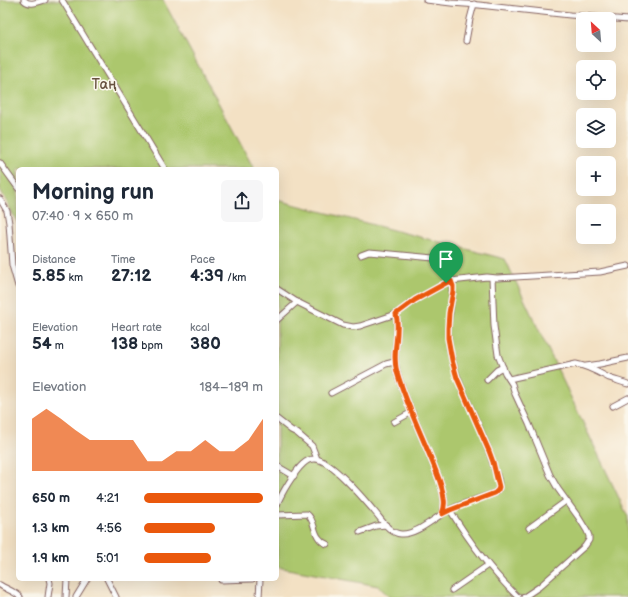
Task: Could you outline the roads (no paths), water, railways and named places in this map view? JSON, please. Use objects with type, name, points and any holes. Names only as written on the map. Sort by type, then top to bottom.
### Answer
[{"type":"street","points":[[24,0],[26,2],[33,3],[45,0]]},
{"type":"street","points":[[62,0],[164,167]]},
{"type":"street","points":[[426,0],[628,20]]},
{"type":"street","points":[[466,41],[474,4]]},
{"type":"street","points":[[0,163],[16,185]]},
{"type":"street","points":[[0,199],[7,211],[12,265],[16,279]]},
{"type":"street","points":[[279,501],[303,464],[312,459],[317,459],[326,463],[340,475],[386,525],[398,534],[410,533],[423,527],[450,510],[495,493],[498,490],[499,485],[493,462],[457,378],[452,360],[448,338],[448,328],[453,286],[450,282],[450,271],[447,264],[444,259],[369,252],[361,255]]},
{"type":"street","points":[[279,290],[298,302],[343,325],[353,327],[396,314],[415,300],[450,282],[487,277],[492,278],[600,272],[628,266]]},
{"type":"street","points":[[492,278],[494,326],[498,355],[506,376],[509,379],[529,424],[550,476],[579,518],[589,536],[589,540],[585,546],[539,587],[524,597]]},
{"type":"street","points":[[279,318],[298,302]]},
{"type":"street","points":[[396,314],[398,327],[394,362],[401,384],[443,491],[444,500],[442,514]]},
{"type":"street","points":[[584,366],[628,358]]},
{"type":"street","points":[[331,393],[386,364],[394,362]]},
{"type":"street","points":[[509,379],[576,364],[628,384]]},
{"type":"street","points":[[487,380],[503,366]]},
{"type":"street","points":[[613,406],[628,398]]},
{"type":"street","points":[[394,422],[412,412]]},
{"type":"street","points":[[279,421],[312,446],[317,459]]},
{"type":"street","points":[[279,467],[294,476]]},
{"type":"street","points":[[529,528],[566,501]]},
{"type":"street","points":[[450,510],[488,565],[518,597]]},
{"type":"street","points":[[279,515],[306,514],[310,517],[319,538],[327,544]]},
{"type":"street","points":[[360,532],[376,526],[386,525]]},
{"type":"street","points":[[452,590],[488,565]]},
{"type":"street","points":[[48,597],[50,581]]},
{"type":"street","points":[[66,597],[67,581]]},
{"type":"street","points":[[76,597],[86,581]]},
{"type":"street","points":[[108,581],[116,597]]},
{"type":"street","points":[[259,581],[259,597]]},
{"type":"street","points":[[0,585],[19,595],[20,597]]},
{"type":"park label","name":"Таң","points":[[104,84]]}]
